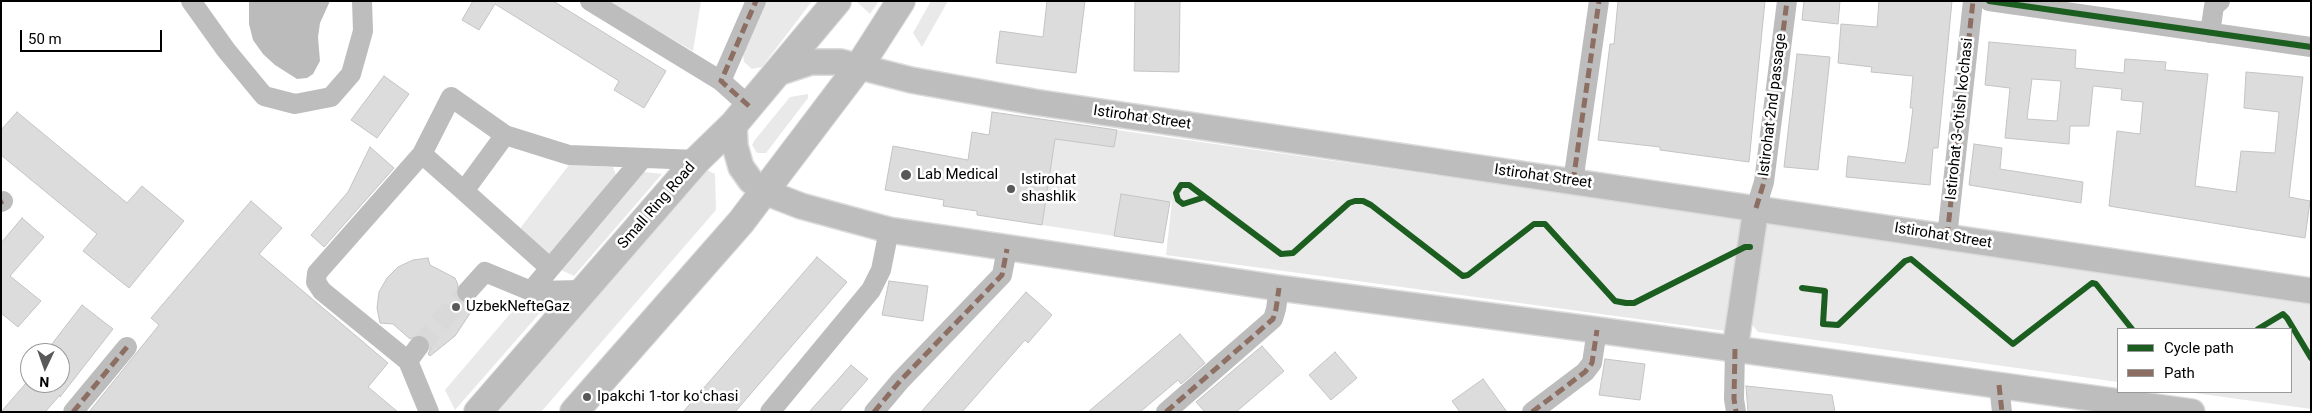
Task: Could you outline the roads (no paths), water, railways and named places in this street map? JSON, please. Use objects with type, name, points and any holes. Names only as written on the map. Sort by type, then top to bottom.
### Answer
[{"type":"highway","name":"Small Ring Road","points":[[478,412],[697,160],[742,115],[837,1]]},
{"type":"highway","points":[[574,412],[741,222],[765,192],[860,65],[901,1]]},
{"type":"main road","name":"Istirohat Street","points":[[778,73],[799,65],[822,61],[860,65],[911,80],[1034,102],[2311,292]]},
{"type":"main road","points":[[742,115],[735,146],[741,167],[751,181],[765,192],[801,206],[889,230],[1278,288],[2192,412]]},
{"type":"main road","points":[[1735,349],[1756,208]]},
{"type":"street","points":[[192,1],[226,50],[264,96],[295,104],[331,97],[351,74],[363,31],[362,1]]},
{"type":"street","points":[[590,1],[721,81],[742,115]]},
{"type":"street","points":[[721,81],[756,1]]},
{"type":"street","points":[[1573,182],[1599,1]]},
{"type":"street","name":"Istirohat 2nd passage","points":[[1756,208],[1764,182],[1787,1]]},
{"type":"street","name":"Istirohat 3-o'tish ko'chasi","points":[[1947,237],[1973,1]]},
{"type":"street","points":[[1989,1],[2311,47]]},
{"type":"street","points":[[2210,33],[2214,6],[2220,1]]},
{"type":"street","points":[[429,412],[413,354],[322,291],[316,282],[317,273],[422,154],[451,97],[505,135],[569,155],[697,160]]},
{"type":"street","points":[[464,191],[505,135]]},
{"type":"street","points":[[422,154],[550,268]]},
{"type":"street","points":[[531,291],[642,159]]},
{"type":"street","points":[[770,412],[871,290],[881,270],[889,230]]},
{"type":"street","points":[[874,412],[900,381],[1002,275],[1007,249]]},
{"type":"street","points":[[467,292],[485,272],[531,291],[584,290]]},
{"type":"street","points":[[1166,412],[1273,319],[1278,288]]},
{"type":"street","points":[[1532,412],[1586,372],[1592,363],[1597,330]]},
{"type":"street","points":[[73,412],[127,347]]},
{"type":"street","points":[[1735,349],[1734,399],[1736,412]]},
{"type":"street","points":[[1999,385],[2002,412]]},
{"type":"tunnel","points":[[419,346],[467,292]]},
{"type":"place","name":"Lab Medical","points":[[906,175]]},
{"type":"place","name":"Istirohat shashlik","points":[[1011,189]]},
{"type":"place","name":"UzbekNefteGaz","points":[[456,307]]},
{"type":"place","name":"Ipakchi 1-tor koʻchasi","points":[[587,397]]}]
